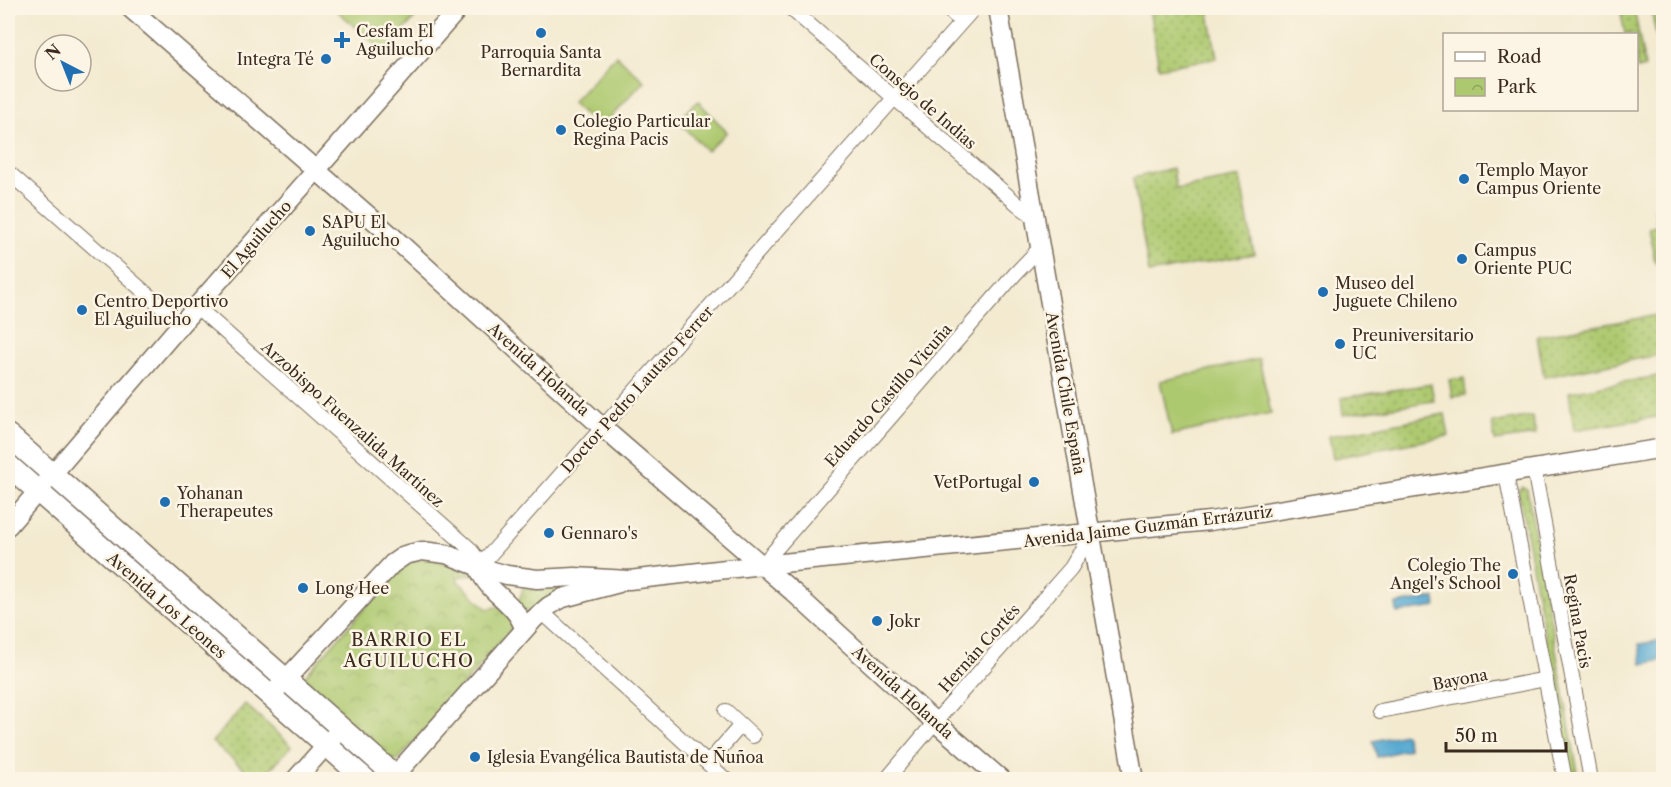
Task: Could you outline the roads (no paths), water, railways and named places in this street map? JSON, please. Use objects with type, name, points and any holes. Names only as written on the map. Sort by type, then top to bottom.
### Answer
[{"type":"main road","name":"Avenida Los Leones","points":[[8,435],[395,778]]},
{"type":"main road","name":"Avenida Los Leones","points":[[8,465],[366,780]]},
{"type":"street","name":"Avenida Holanda","points":[[130,8],[393,237],[603,428],[762,565],[1002,780]]},
{"type":"street","name":"Consejo de Indias","points":[[790,8],[1035,218]]},
{"type":"street","points":[[946,8],[961,21]]},
{"type":"street","name":"Doctor Pedro Lautaro Ferrer","points":[[479,569],[974,8]]},
{"type":"street","name":"Avenida Chile España","points":[[998,8],[1134,780]]},
{"type":"street","name":"El Aguilucho","points":[[8,526],[453,10]]},
{"type":"street","points":[[8,172],[181,324]]},
{"type":"street","name":"Eduardo Castillo Vicuña","points":[[762,565],[1040,248]]},
{"type":"street","name":"Arzobispo Fuenzalida Martínez","points":[[197,307],[469,548],[476,557],[479,569]]},
{"type":"street","name":"Avenida Jaime Guzmán Errázuriz","points":[[479,569],[537,579],[575,577],[629,580],[1090,534],[1210,521],[1664,448]]},
{"type":"street","name":"Regina Pacis","points":[[1534,469],[1587,779]]},
{"type":"street","points":[[1506,474],[1565,780]]},
{"type":"street","name":"Hernán Cortés","points":[[886,780],[1071,568],[1090,534]]},
{"type":"street","points":[[271,696],[371,586],[392,564],[405,555],[422,551],[437,552],[455,557],[479,569],[485,582],[517,614],[524,629]]},
{"type":"street","name":"Avenida Jaime Guzmán Errázuriz","points":[[542,612],[570,596],[629,580]]},
{"type":"street","points":[[395,778],[524,629],[542,612],[726,780]]},
{"type":"street","name":"Bayona","points":[[1380,711],[1546,679]]},
{"type":"street","points":[[726,711],[753,736]]},
{"type":"street","points":[[708,764],[741,725]]},
{"type":"street","points":[[295,780],[342,729]]},
{"type":"water","points":[[1435,598],[1436,607],[1397,613],[1396,604]]},
{"type":"water","points":[[1663,640],[1663,660],[1642,664],[1639,644]]},
{"type":"water","points":[[1405,734],[1409,749],[1377,757],[1373,741]]},
{"type":"place","name":"Parroquia Santa Bernardita","points":[[541,33]]},
{"type":"place","name":"Cesfam El Aguilucho","points":[[342,40]]},
{"type":"place","name":"Integra Té","points":[[326,59]]},
{"type":"place","name":"Colegio Particular Regina Pacis","points":[[561,130]]},
{"type":"place","name":"Templo Mayor Campus Oriente","points":[[1464,179]]},
{"type":"place","name":"SAPU El Aguilucho","points":[[310,231]]},
{"type":"place","name":"Campus Oriente PUC","points":[[1462,259]]},
{"type":"place","name":"Museo del Juguete Chileno","points":[[1323,292]]},
{"type":"place","name":"Centro Deportivo El Aguilucho","points":[[82,310]]},
{"type":"place","name":"Preuniversitario UC","points":[[1340,344]]},
{"type":"place","name":"VetPortugal","points":[[1034,482]]},
{"type":"place","name":"Yohanan Therapeutes","points":[[165,502]]},
{"type":"place","name":"Gennaro's","points":[[549,533]]},
{"type":"place","name":"Colegio The Angel's School","points":[[1513,574]]},
{"type":"place","name":"Long Hee","points":[[303,588]]},
{"type":"place","name":"Jokr","points":[[877,621]]},
{"type":"place","name":"Iglesia Evangélica Bautista de Ñuñoa","points":[[475,757]]},
{"type":"district","name":"BARRIO EL AGUILUCHO","points":[[409,650]]}]
